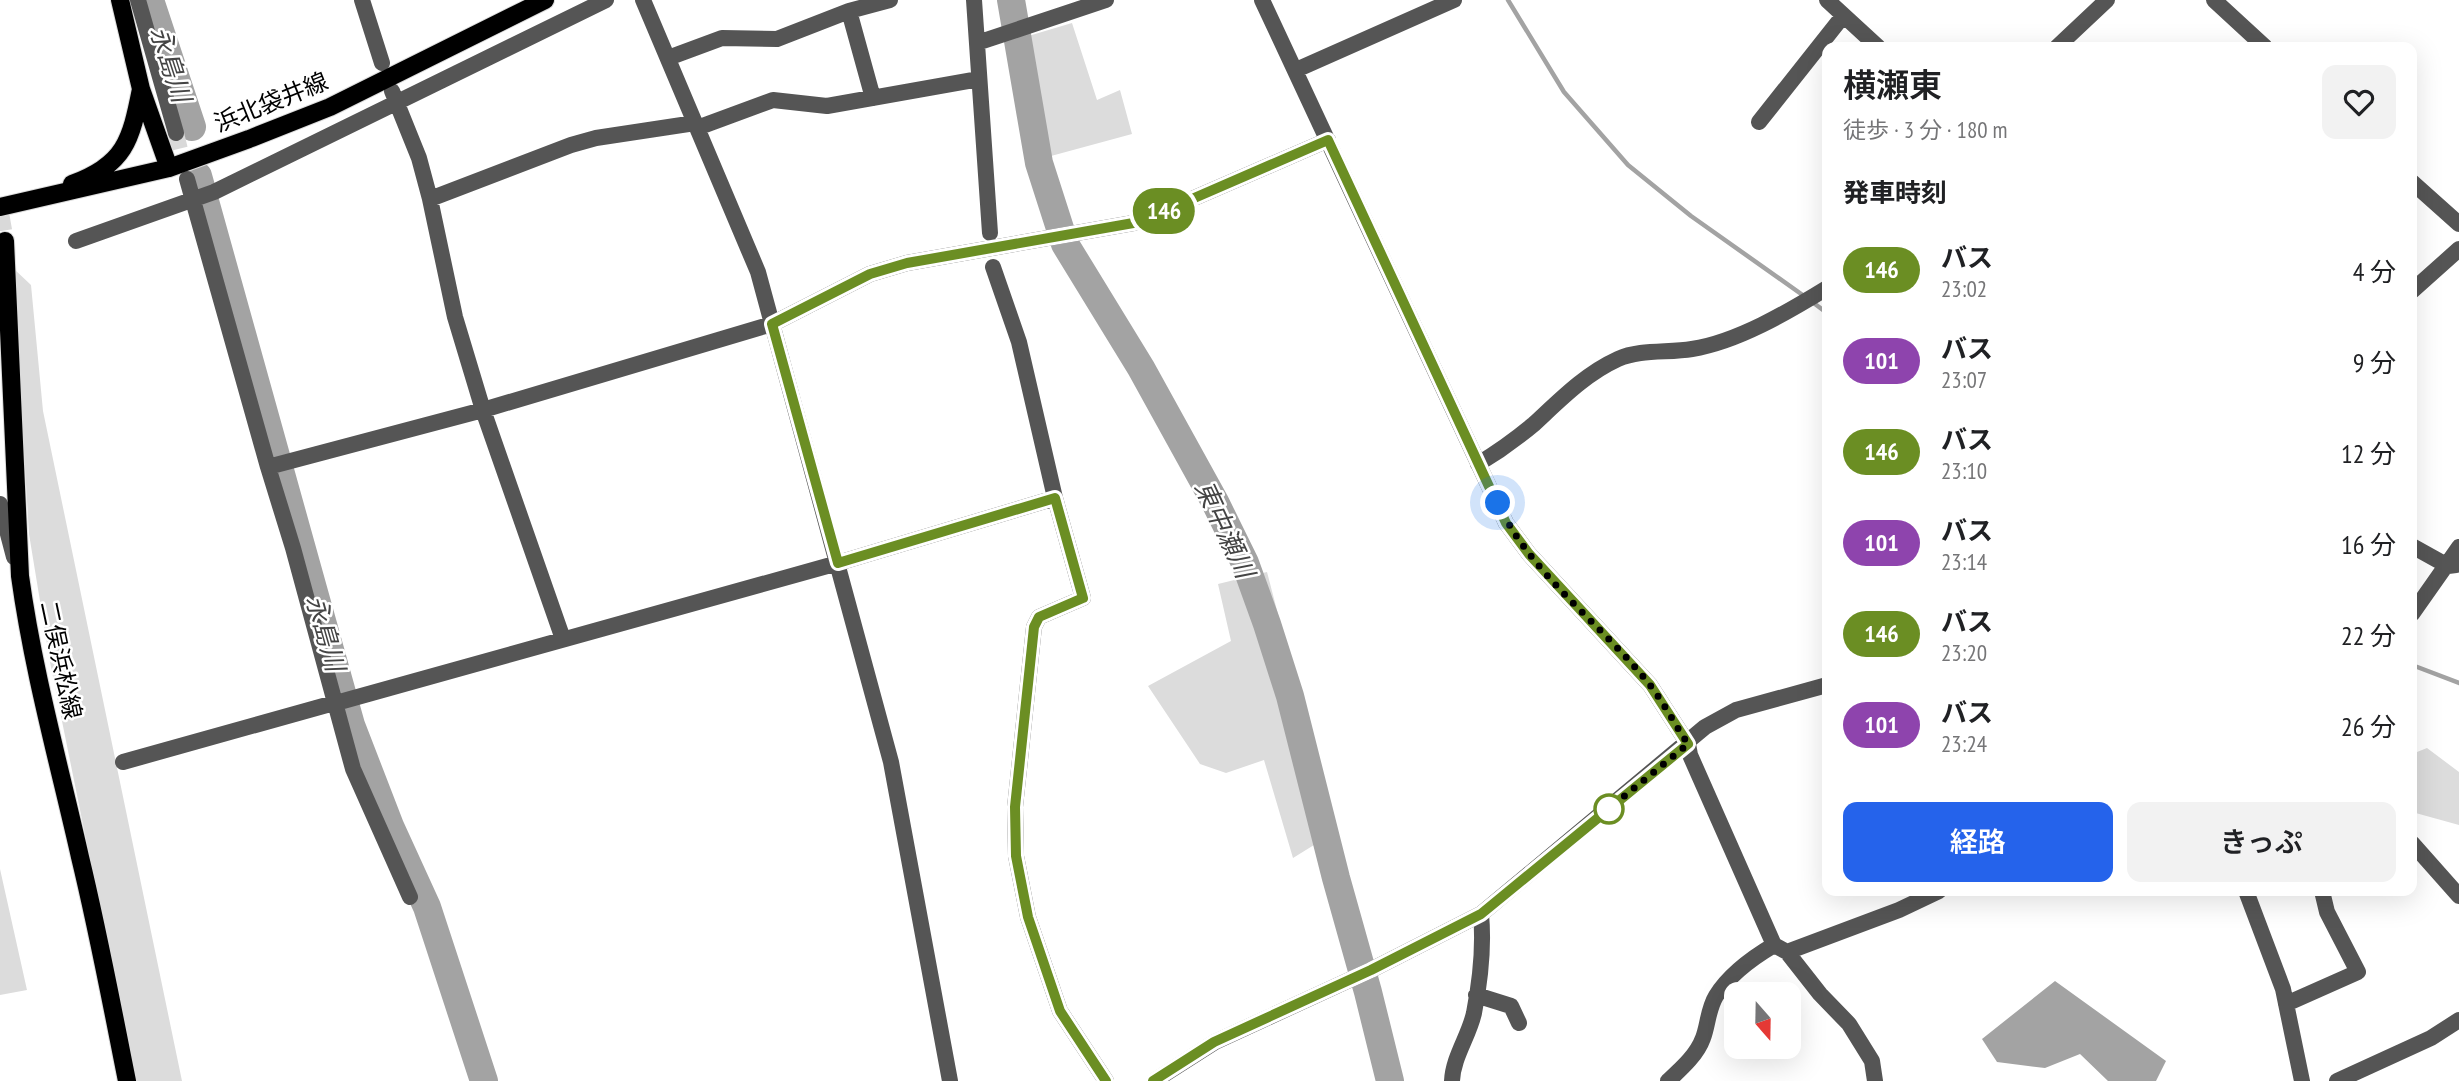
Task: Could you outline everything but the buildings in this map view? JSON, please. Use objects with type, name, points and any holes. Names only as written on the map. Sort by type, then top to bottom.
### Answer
[{"type":"main road","points":[[120,0],[141,89],[169,168]]},
{"type":"main road","name":"浜北袋井線","points":[[0,207],[169,168],[330,107],[545,0]]},
{"type":"main road","points":[[26,201],[83,180],[115,161],[128,140],[141,89]]},
{"type":"main road","name":"二俣浜松線","points":[[5,241],[20,576],[40,688],[81,860],[127,1081]]},
{"type":"street","points":[[138,0],[176,133]]},
{"type":"street","points":[[362,0],[382,62]]},
{"type":"street","points":[[76,242],[214,192],[394,97],[606,0]]},
{"type":"street","points":[[643,0],[758,272],[891,762],[950,1081]]},
{"type":"street","points":[[668,58],[722,38],[776,39],[890,0]]},
{"type":"street","points":[[974,0],[990,233]]},
{"type":"street","points":[[977,43],[1106,0]]},
{"type":"street","points":[[1262,0],[1297,70],[1506,523],[1529,554],[1650,685],[1688,744],[1690,755],[1780,949],[1849,1024],[1872,1061],[1875,1081]]},
{"type":"street","points":[[1297,70],[1454,0]]},
{"type":"street","points":[[1827,0],[1872,42]]},
{"type":"street","points":[[2062,42],[2106,0]]},
{"type":"street","points":[[2214,0],[2260,42]]},
{"type":"street","points":[[849,12],[873,98]]},
{"type":"street","points":[[1822,42],[1843,16]]},
{"type":"street","points":[[1759,122],[1822,42]]},
{"type":"street","points":[[430,198],[596,138],[696,125],[773,100],[827,106],[979,79]]},
{"type":"street","points":[[394,97],[419,158],[456,317],[483,410],[563,639]]},
{"type":"street","points":[[274,466],[483,410],[772,324],[870,274],[907,263],[1139,222],[1328,140]]},
{"type":"street","points":[[187,179],[274,466],[293,548],[340,702],[353,769],[410,897]]},
{"type":"street","points":[[2417,186],[2459,224]]},
{"type":"street","points":[[2417,286],[2459,249]]},
{"type":"street","points":[[993,267],[1019,342],[1055,498],[1083,598],[1039,617],[1034,627],[1015,807],[1016,856],[1028,917],[1060,1011],[1106,1081]]},
{"type":"street","points":[[1478,464],[1505,447],[1567,392],[1600,368],[1621,357],[1693,349],[1735,336],[1822,291]]},
{"type":"street","points":[[123,762],[838,563],[1055,498]]},
{"type":"street","points":[[0,503],[20,576]]},
{"type":"street","points":[[2417,608],[2453,566],[2459,547]]},
{"type":"street","points":[[2417,548],[2453,566]]},
{"type":"street","points":[[1153,1081],[1214,1042],[1356,978],[1481,914],[1688,744],[1705,727],[1736,710],[1822,686]]},
{"type":"street","points":[[2417,849],[2459,896]]},
{"type":"street","points":[[1668,1081],[1701,1043],[1714,998],[1726,982],[1760,953],[1899,910],[1928,896]]},
{"type":"street","points":[[2248,896],[2279,975],[2302,1081]]},
{"type":"street","points":[[2286,1004],[2358,972],[2327,912],[2323,896]]},
{"type":"street","points":[[1452,1081],[1474,1014],[1481,914]]},
{"type":"street","points":[[1476,995],[1511,1006],[1518,1023]]},
{"type":"street","points":[[2337,1081],[2421,1043],[2459,1020]]},
{"type":"shaded area","points":[[1072,23],[1097,100],[1120,90],[1132,134],[1051,156],[1025,37]]},
{"type":"shaded area","points":[[13,268],[31,285],[43,411],[182,1081],[135,1081],[50,662],[29,534]]},
{"type":"shaded area","points":[[1267,572],[1335,832],[1293,858],[1264,760],[1226,773],[1200,764],[1148,686],[1231,641],[1218,584]]},
{"type":"shaded area","points":[[2427,748],[2459,772],[2459,825],[2417,813],[2417,752]]},
{"type":"shaded area","points":[[0,869],[27,990],[0,995]]},
{"type":"shaded area","points":[[2055,981],[2166,1061],[2156,1081],[2108,1081],[2080,1054],[2045,1068],[1997,1062],[1982,1039]]},
{"type":"waterway","name":"永島川","points":[[150,0],[192,127]]},
{"type":"waterway","name":"東中瀬川","points":[[1011,0],[1039,163],[1065,244],[1141,368],[1215,502],[1245,563],[1267,624],[1290,696],[1390,1081]]},
{"type":"waterway","points":[[1508,0],[1564,92],[1628,165],[1691,216],[1804,296]]},
{"type":"waterway","name":"永島川","points":[[198,176],[351,725],[390,826],[427,907],[484,1081]]},
{"type":"waterway","points":[[1811,301],[1822,309]]},
{"type":"waterway","points":[[2417,667],[2459,683]]},
{"type":"tunnel","points":[[176,133],[186,175]]},
{"type":"tunnel","points":[[0,213],[5,241]]},
{"type":"bus line","name":"146","points":[[1106,1081],[1060,1011],[1028,917],[1016,856],[1015,807],[1034,627],[1039,617],[1083,598],[1055,498],[838,563],[772,324],[870,274],[907,263],[1139,222],[1328,140],[1506,523],[1529,554],[1650,685],[1688,744],[1481,914],[1371,970],[1214,1042],[1153,1081]]},
{"type":"route","points":[[1498,503],[1506,523],[1529,554],[1650,685],[1688,744],[1605,812],[1609,809]]}]
